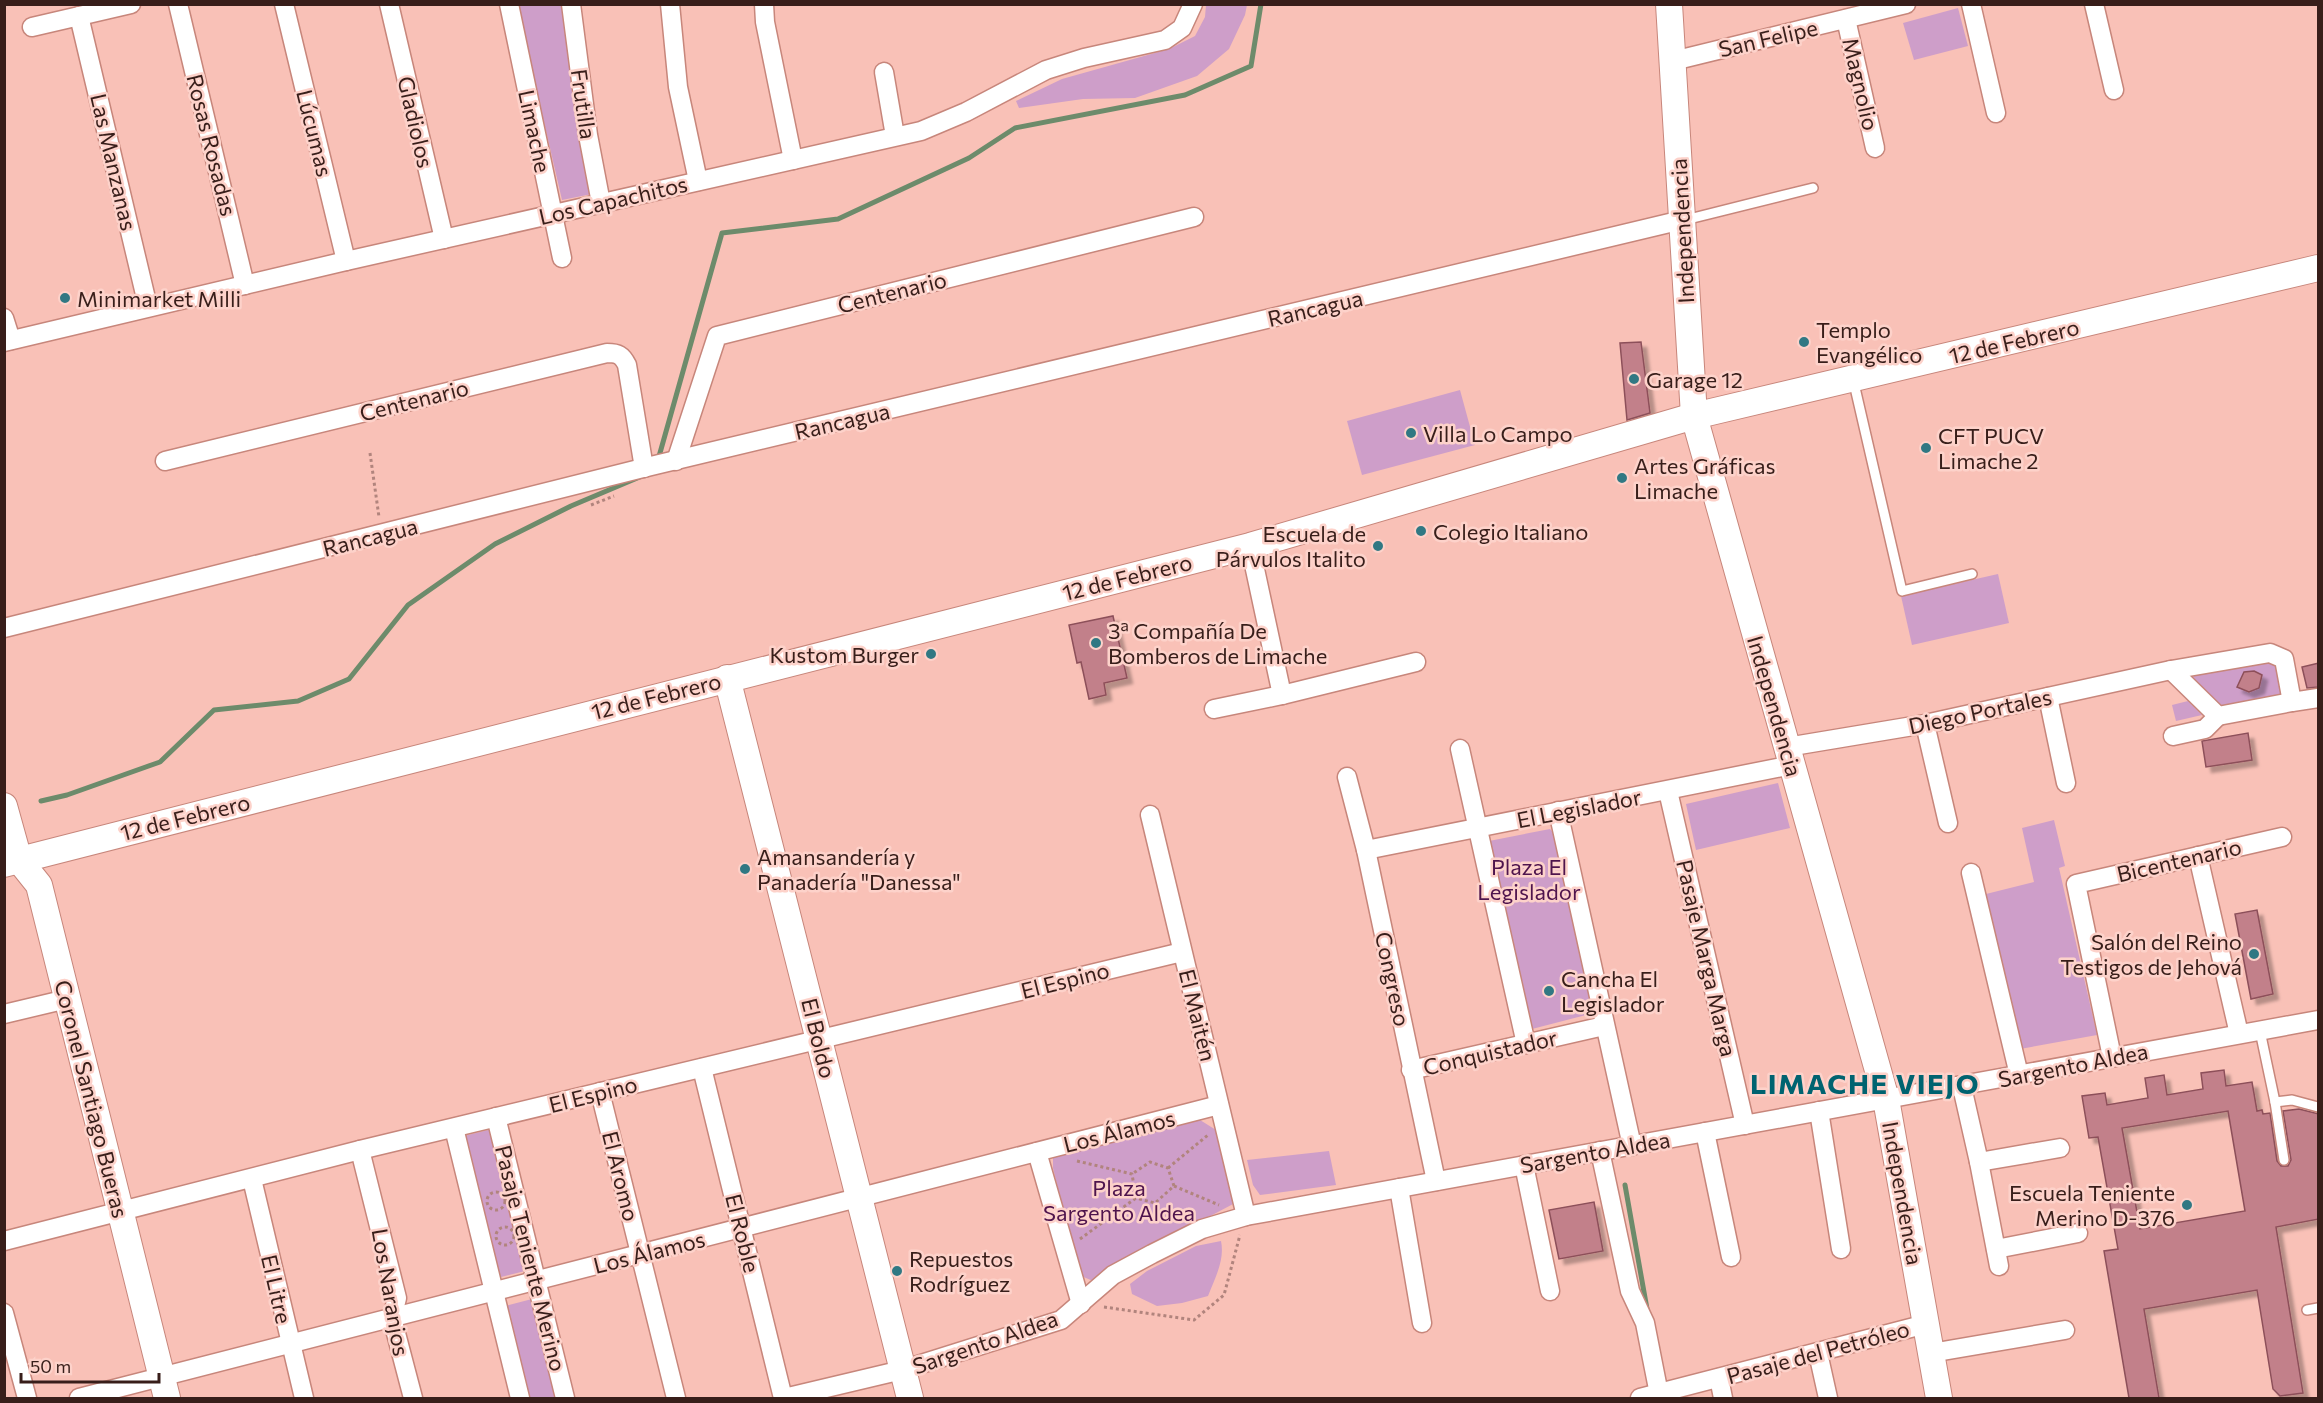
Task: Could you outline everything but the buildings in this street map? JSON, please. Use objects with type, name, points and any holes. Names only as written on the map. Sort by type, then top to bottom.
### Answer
[{"type":"street","points":[[32,27],[131,4]]},
{"type":"street","name":"Rosas Rosadas","points":[[178,4],[245,285]]},
{"type":"street","name":"Lúcumas","points":[[284,4],[346,261]]},
{"type":"street","name":"Gladiolos","points":[[389,4],[444,239]]},
{"type":"street","name":"Limache","points":[[509,4],[562,258]]},
{"type":"street","name":"Frutilla","points":[[571,4],[588,135],[601,203]]},
{"type":"street","points":[[669,4],[678,87],[698,181]]},
{"type":"street","points":[[764,4],[793,160]]},
{"type":"street","name":"Los Capachitos","points":[[8,341],[942,124],[1046,70],[1084,58],[1165,40],[1182,28],[1193,4]]},
{"type":"street","name":"Independencia","points":[[1669,4],[1694,416],[1886,1099],[1939,1398]]},
{"type":"street","name":"San Felipe","points":[[1673,61],[1906,4]]},
{"type":"street","points":[[1971,4],[1996,113]]},
{"type":"street","points":[[2094,4],[2114,90]]},
{"type":"street","name":"Las Manzanas","points":[[79,16],[148,307]]},
{"type":"street","name":"Magnolio","points":[[1846,19],[1875,148]]},
{"type":"street","points":[[884,72],[895,136]]},
{"type":"street","name":"Centenario","points":[[658,465],[717,336],[1194,217]]},
{"type":"street","name":"Rancagua","points":[[4,628],[658,465],[1682,220]]},
{"type":"street","name":"12 de Febrero","points":[[12,862],[1250,546],[1694,416],[2319,268]]},
{"type":"street","points":[[4,318],[8,341]]},
{"type":"street","name":"Centenario","points":[[165,461],[615,353],[621,355],[627,365],[658,465]]},
{"type":"street","points":[[1250,546],[1282,695]]},
{"type":"street","name":"Diego Portales","points":[[1790,756],[2171,670],[2270,653],[2284,659],[2292,702]]},
{"type":"street","points":[[1215,709],[1416,662]]},
{"type":"street","points":[[2171,670],[2218,716]]},
{"type":"street","name":"El Boldo","points":[[727,678],[910,1398]]},
{"type":"street","points":[[2048,697],[2066,783]]},
{"type":"street","points":[[2174,736],[2205,729],[2218,716],[2319,698]]},
{"type":"street","points":[[1925,724],[1948,823]]},
{"type":"street","points":[[1460,749],[1527,1044]]},
{"type":"street","name":"El Legislador","points":[[1366,850],[1668,791],[1790,756]]},
{"type":"street","name":"Congreso","points":[[1347,777],[1366,850],[1436,1181]]},
{"type":"street","name":"Pasaje Marga Marga","points":[[1668,791],[1745,1125]]},
{"type":"street","name":"Coronel Santiago Bueras","points":[[4,806],[12,862],[39,885],[165,1388]]},
{"type":"street","points":[[1558,811],[1632,1146]]},
{"type":"street","name":"El Maitén","points":[[1150,814],[1246,1216]]},
{"type":"street","name":"Bicentenario","points":[[2112,1057],[2076,884],[2282,837]]},
{"type":"street","points":[[2198,856],[2239,1034]]},
{"type":"street","points":[[1971,873],[2019,1075]]},
{"type":"street","name":"El Espino","points":[[4,1240],[360,1150],[1182,952]]},
{"type":"street","points":[[4,1014],[67,999]]},
{"type":"street","name":"Sargento Aldea","points":[[784,1398],[902,1370],[1061,1320],[1113,1275],[1202,1229],[1246,1216],[2319,1020]]},
{"type":"street","name":"Conquistador","points":[[1412,1070],[1604,1026]]},
{"type":"street","name":"El Roble","points":[[702,1068],[784,1398]]},
{"type":"street","points":[[1962,1087],[1997,1257],[2078,1233]]},
{"type":"street","name":"El Aromo","points":[[600,1092],[676,1398]]},
{"type":"street","points":[[1819,1111],[1841,1249]]},
{"type":"street","name":"Los Álamos","points":[[79,1398],[165,1388],[290,1344],[1037,1152],[1221,1114]]},
{"type":"street","name":"Pasaje Teniente Merino","points":[[496,1118],[565,1398]]},
{"type":"street","name":"Pasaje Teniente Merino","points":[[454,1128],[520,1398]]},
{"type":"street","points":[[1705,1132],[1731,1257]]},
{"type":"street","points":[[1979,1162],[2060,1148]]},
{"type":"street","name":"Los Naranjos","points":[[360,1150],[397,1298],[392,1318],[413,1398]]},
{"type":"street","points":[[1600,1151],[1630,1291],[1645,1323],[1650,1396]]},
{"type":"street","points":[[1037,1152],[1081,1304]]},
{"type":"street","points":[[1524,1165],[1550,1291]]},
{"type":"street","name":"El Litre","points":[[252,1179],[304,1398]]},
{"type":"street","points":[[1399,1188],[1422,1323]]},
{"type":"street","points":[[4,1313],[27,1398]]},
{"type":"street","name":"Pasaje del Petróleo","points":[[1650,1396],[1926,1324]]},
{"type":"street","points":[[1931,1353],[2065,1330]]},
{"type":"street","points":[[1818,1353],[1828,1398]]},
{"type":"street","points":[[1719,1378],[1723,1398]]},
{"type":"lane","points":[[1682,220],[1813,188]]},
{"type":"lane","points":[[1852,379],[1902,591],[1972,574]]},
{"type":"lane","points":[[2260,1031],[2284,1160]]},
{"type":"lane","points":[[2275,1102],[2292,1100],[2319,1107]]},
{"type":"lane","points":[[2307,1310],[2319,1308]]},
{"type":"path","points":[[370,453],[382,534]]},
{"type":"path","points":[[1168,1168],[1221,1114]]},
{"type":"path","points":[[1068,1159],[1132,1174],[1150,1161],[1168,1168]]},
{"type":"path","points":[[1081,1304],[1194,1320],[1224,1295],[1246,1216],[1174,1186],[1168,1168]]},
{"type":"path","points":[[1132,1174],[1136,1198]]},
{"type":"path","points":[[1136,1198],[1155,1203],[1174,1186]]},
{"type":"path","points":[[1065,1250],[1136,1198]]},
{"type":"green space","points":[[517,5],[566,5],[592,194],[562,200]]},
{"type":"green space","points":[[1206,5],[1247,5],[1245,15],[1229,49],[1197,76],[1135,98],[1083,99],[1019,108],[1016,101],[1062,79],[1169,49],[1195,36],[1205,17]]},
{"type":"green space","points":[[1958,8],[1968,46],[1914,60],[1903,23]]},
{"type":"green space","name":"Villa Lo Campo","points":[[1460,390],[1475,445],[1362,475],[1347,421]]},
{"type":"green space","points":[[1998,574],[2009,623],[1912,645],[1901,596]]},
{"type":"green space","points":[[2271,657],[2280,661],[2284,696],[2220,707],[2193,677],[2199,672]]},
{"type":"green space","points":[[2188,701],[2202,715],[2176,721],[2172,705]]},
{"type":"green space","points":[[1778,783],[1790,828],[1696,850],[1686,804]]},
{"type":"green space","points":[[2054,820],[2065,866],[2059,868],[2097,1035],[2020,1049],[1986,894],[2034,882],[2022,828]]},
{"type":"green space","name":"Plaza El Legislador","points":[[1550,829],[1557,837],[1595,1006],[1586,1015],[1532,1029],[1484,842]]},
{"type":"green space","name":"Plaza Sargento Aldea","points":[[1200,1120],[1216,1130],[1235,1203],[1093,1281],[1079,1275],[1053,1168],[1053,1157]]},
{"type":"green space","points":[[496,1128],[529,1270],[497,1278],[464,1136]]},
{"type":"green space","points":[[1329,1151],[1336,1185],[1260,1195],[1253,1185],[1247,1160]]},
{"type":"green space","points":[[1221,1241],[1222,1255],[1208,1296],[1182,1303],[1157,1306],[1132,1294],[1130,1284],[1147,1271],[1196,1246]]},
{"type":"green space","points":[[532,1299],[555,1398],[521,1398],[501,1307]]},
{"type":"waterway","points":[[658,460],[722,233],[838,219],[969,158],[1015,128],[1185,95],[1251,66],[1261,4]]},
{"type":"waterway","points":[[41,801],[67,795],[160,762],[214,710],[298,701],[349,679],[408,605],[495,544],[571,506],[642,476]]},
{"type":"waterway","points":[[1625,1185],[1647,1309]]},
{"type":"place","name":"Minimarket Milli","points":[[65,298]]},
{"type":"place","name":"Templo Evangélico","points":[[1804,342]]},
{"type":"place","name":"Garage 12","points":[[1634,379]]},
{"type":"place","name":"Villa Lo Campo","points":[[1411,433]]},
{"type":"place","name":"CFT PUCV Limache 2","points":[[1926,448]]},
{"type":"place","name":"Artes Gráficas Limache","points":[[1622,478]]},
{"type":"place","name":"Colegio Italiano","points":[[1421,531]]},
{"type":"place","name":"Escuela de Párvulos Italito","points":[[1378,546]]},
{"type":"place","name":"3ª Compañía De Bomberos de Limache","points":[[1096,643]]},
{"type":"place","name":"Kustom Burger","points":[[931,654]]},
{"type":"place","name":"Amansandería y Panadería \"Danessa\"","points":[[745,869]]},
{"type":"place","name":"Salón del Reino Testigos de Jehová","points":[[2254,954]]},
{"type":"place","name":"Cancha El Legislador","points":[[1549,991]]},
{"type":"place","name":"Escuela Teniente Merino D-376","points":[[2187,1205]]},
{"type":"place","name":"Repuestos Rodríguez","points":[[897,1271]]},
{"type":"district","name":"LIMACHE VIEJO","points":[[1865,1083]]}]
